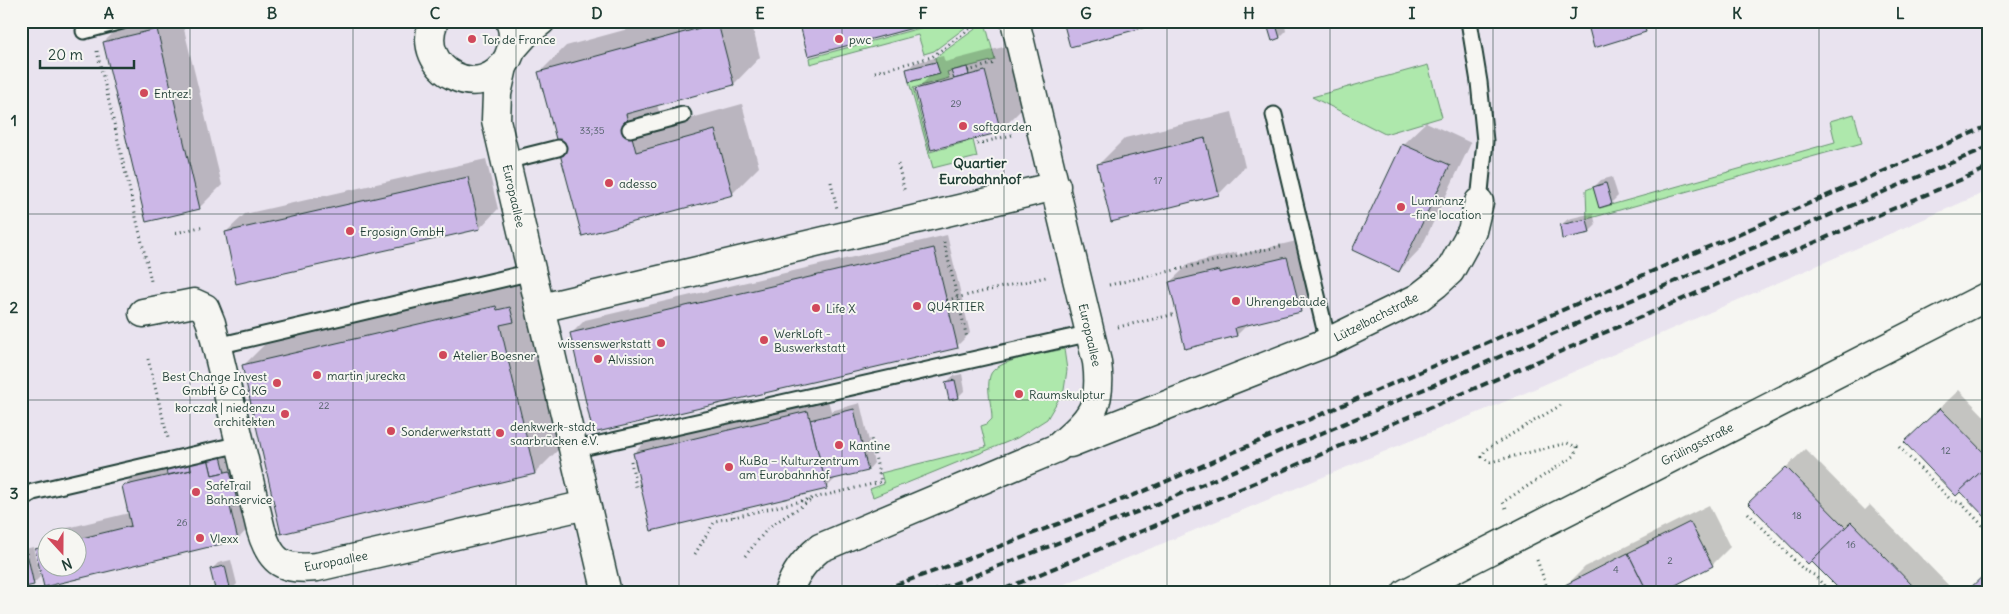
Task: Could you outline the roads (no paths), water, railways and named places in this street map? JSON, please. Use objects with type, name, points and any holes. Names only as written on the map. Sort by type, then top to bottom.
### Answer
[{"type":"street","name":"Europaallee","points":[[434,21],[430,40],[433,55],[442,69],[481,98],[496,120]]},
{"type":"street","points":[[455,78],[476,81],[496,74],[508,58],[514,34],[510,21]]},
{"type":"street","name":"Europaallee","points":[[541,21],[527,32],[508,58],[496,94],[496,120],[606,593]]},
{"type":"street","name":"Europaallee","points":[[788,593],[794,578],[805,560],[820,548],[1057,448],[1088,420],[1096,401],[1100,383],[1090,333],[1015,21]]},
{"type":"street","points":[[540,308],[1056,186]]},
{"type":"street","name":"Lützelbachstraße","points":[[1057,448],[1328,342],[1418,298],[1450,271],[1472,231],[1480,202]]},
{"type":"street","name":"Grülingsstraße","points":[[1406,593],[1988,296]]},
{"type":"street","name":"Europaallee","points":[[143,313],[194,303],[205,308],[217,346],[265,544],[279,564],[294,569],[317,567],[586,505]]},
{"type":"lane","points":[[88,30],[122,21]]},
{"type":"lane","name":"Lützelbachstraße","points":[[1469,21],[1479,82],[1485,141],[1480,202]]},
{"type":"lane","points":[[630,129],[683,115]]},
{"type":"lane","points":[[1274,115],[1328,342]]},
{"type":"lane","points":[[506,161],[558,148]]},
{"type":"lane","points":[[217,346],[532,272]]},
{"type":"lane","points":[[573,450],[1090,333]]},
{"type":"lane","points":[[21,499],[33,492],[240,444]]},
{"type":"railway","points":[[873,593],[1144,491],[1988,126]]},
{"type":"railway","points":[[930,593],[1152,506],[1988,147]]},
{"type":"railway","points":[[995,593],[1988,168]]},
{"type":"place","name":"Tor de France","points":[[472,39]]},
{"type":"place","name":"pwc","points":[[839,39]]},
{"type":"place","name":"Entrez!","points":[[144,93]]},
{"type":"place","name":"softgarden","points":[[963,126]]},
{"type":"place","name":"adesso","points":[[609,183]]},
{"type":"place","name":"Luminanz -fine location","points":[[1401,207]]},
{"type":"place","name":"Ergosign GmbH","points":[[350,231]]},
{"type":"place","name":"Uhrengebäude","points":[[1236,301]]},
{"type":"place","name":"QU4RTIER","points":[[917,306]]},
{"type":"place","name":"Life X","points":[[816,308]]},
{"type":"place","name":"WerkLoft - Buswerkstatt","points":[[764,340]]},
{"type":"place","name":"wissenswerkstatt","points":[[661,343]]},
{"type":"place","name":"Atelier Boesner","points":[[443,355]]},
{"type":"place","name":"Alvission","points":[[598,359]]},
{"type":"place","name":"martin jurecka","points":[[317,375]]},
{"type":"place","name":"Best Change Invest GmbH & Co. KG","points":[[277,383]]},
{"type":"place","name":"Raumskulptur","points":[[1019,394]]},
{"type":"place","name":"korczak | niedenzu architekten","points":[[285,414]]},
{"type":"place","name":"Sonderwerkstatt","points":[[391,431]]},
{"type":"place","name":"denkwerk-stadt saarbrücken e.V.","points":[[500,433]]},
{"type":"place","name":"Kantine","points":[[839,445]]},
{"type":"place","name":"KuBa – Kulturzentrum am Eurobahnhof","points":[[729,467]]},
{"type":"place","name":"SafeTrail Bahnservice","points":[[196,492]]},
{"type":"place","name":"Vlexx","points":[[200,538]]},
{"type":"district","name":"Quartier Eurobahnhof","points":[[980,172]]}]
